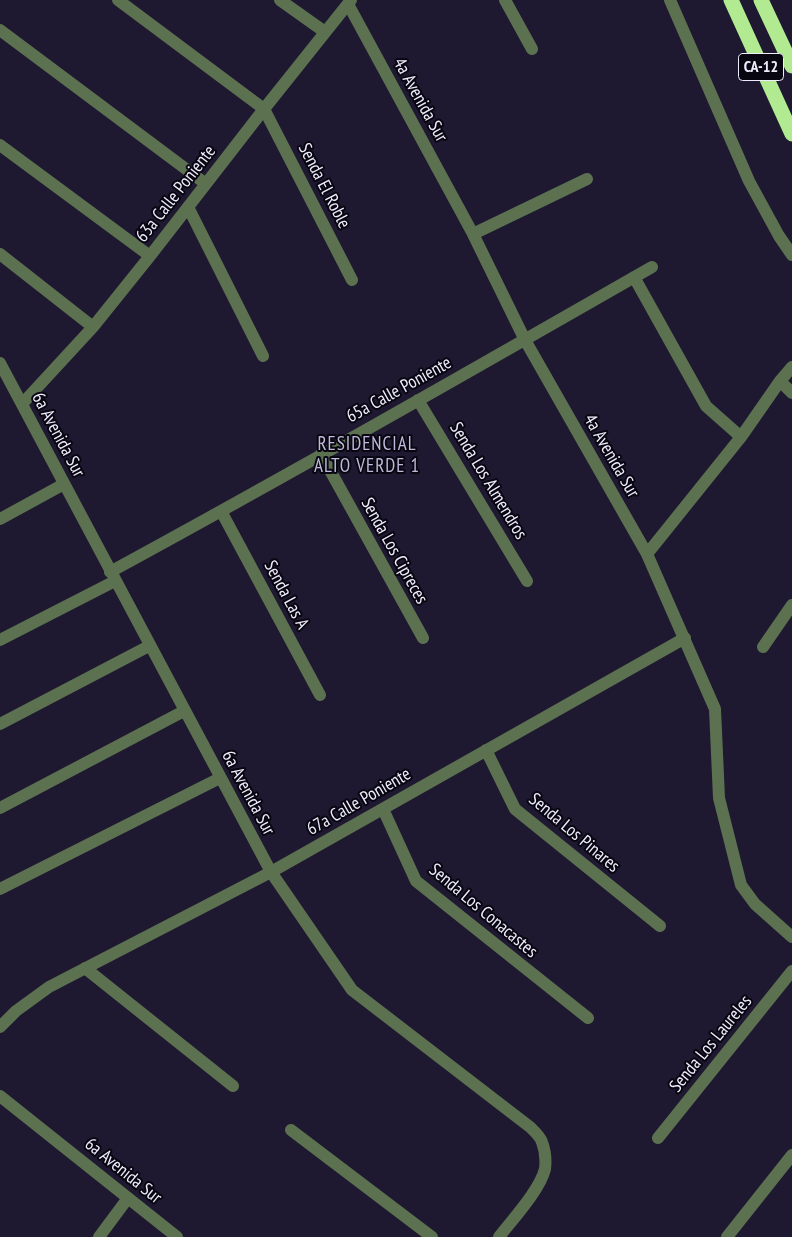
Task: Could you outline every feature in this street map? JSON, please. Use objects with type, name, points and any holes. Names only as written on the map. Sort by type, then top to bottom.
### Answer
[{"type":"highway","name":"CA-12","points":[[731,0],[792,134]]},
{"type":"highway","name":"CA-12","points":[[761,0],[792,66]]},
{"type":"street","points":[[118,0],[264,109]]},
{"type":"street","points":[[280,0],[325,32]]},
{"type":"street","points":[[505,0],[532,49]]},
{"type":"street","points":[[670,0],[749,181],[792,256]]},
{"type":"street","name":"63a Calle Poniente","points":[[22,404],[93,327],[349,2]]},
{"type":"street","name":"4a Avenida Sur","points":[[349,2],[473,234],[525,340],[647,554],[715,708],[719,798],[741,885],[755,904],[792,937]]},
{"type":"street","points":[[0,30],[206,184]]},
{"type":"street","name":"Senda El Roble","points":[[264,109],[352,280]]},
{"type":"street","points":[[0,145],[150,256]]},
{"type":"street","points":[[473,234],[587,179]]},
{"type":"street","points":[[188,207],[263,356]]},
{"type":"street","points":[[0,254],[93,327]]},
{"type":"street","name":"65a Calle Poniente","points":[[0,640],[113,577],[321,454],[652,267]]},
{"type":"street","points":[[634,277],[706,406],[741,437]]},
{"type":"street","name":"6a Avenida Sur","points":[[0,364],[5,388],[22,404],[271,872],[352,990],[530,1127],[542,1140],[545,1153],[545,1169],[538,1184],[506,1235]]},
{"type":"street","points":[[647,554],[741,437],[792,367]]},
{"type":"street","points":[[780,381],[792,394]]},
{"type":"street","name":"Senda Los Almendros","points":[[418,400],[527,581]]},
{"type":"street","name":"Senda Los Cipreces","points":[[321,454],[423,638]]},
{"type":"street","points":[[0,520],[64,484]]},
{"type":"street","name":"Senda Las A","points":[[222,511],[320,695]]},
{"type":"street","points":[[763,647],[792,605]]},
{"type":"street","name":"67a Calle Poniente","points":[[0,1027],[16,1011],[49,987],[271,872],[685,638]]},
{"type":"street","points":[[0,724],[150,646]]},
{"type":"street","points":[[0,808],[184,711]]},
{"type":"street","name":"Senda Los Pinares","points":[[486,750],[515,809],[660,926]]},
{"type":"street","points":[[0,890],[220,778]]},
{"type":"street","name":"Senda Los Conacastes","points":[[383,809],[416,881],[588,1018]]},
{"type":"street","points":[[85,968],[233,1086]]},
{"type":"street","name":"Senda Los Laureles","points":[[658,1138],[792,971]]},
{"type":"street","name":"6a Avenida Sur","points":[[0,1096],[177,1237]]},
{"type":"street","points":[[291,1130],[432,1237]]},
{"type":"street","points":[[728,1237],[792,1155]]},
{"type":"street","points":[[99,1237],[128,1198]]},
{"type":"district","name":"RESIDENCIAL ALTO VERDE 1","points":[[367,456]]}]
